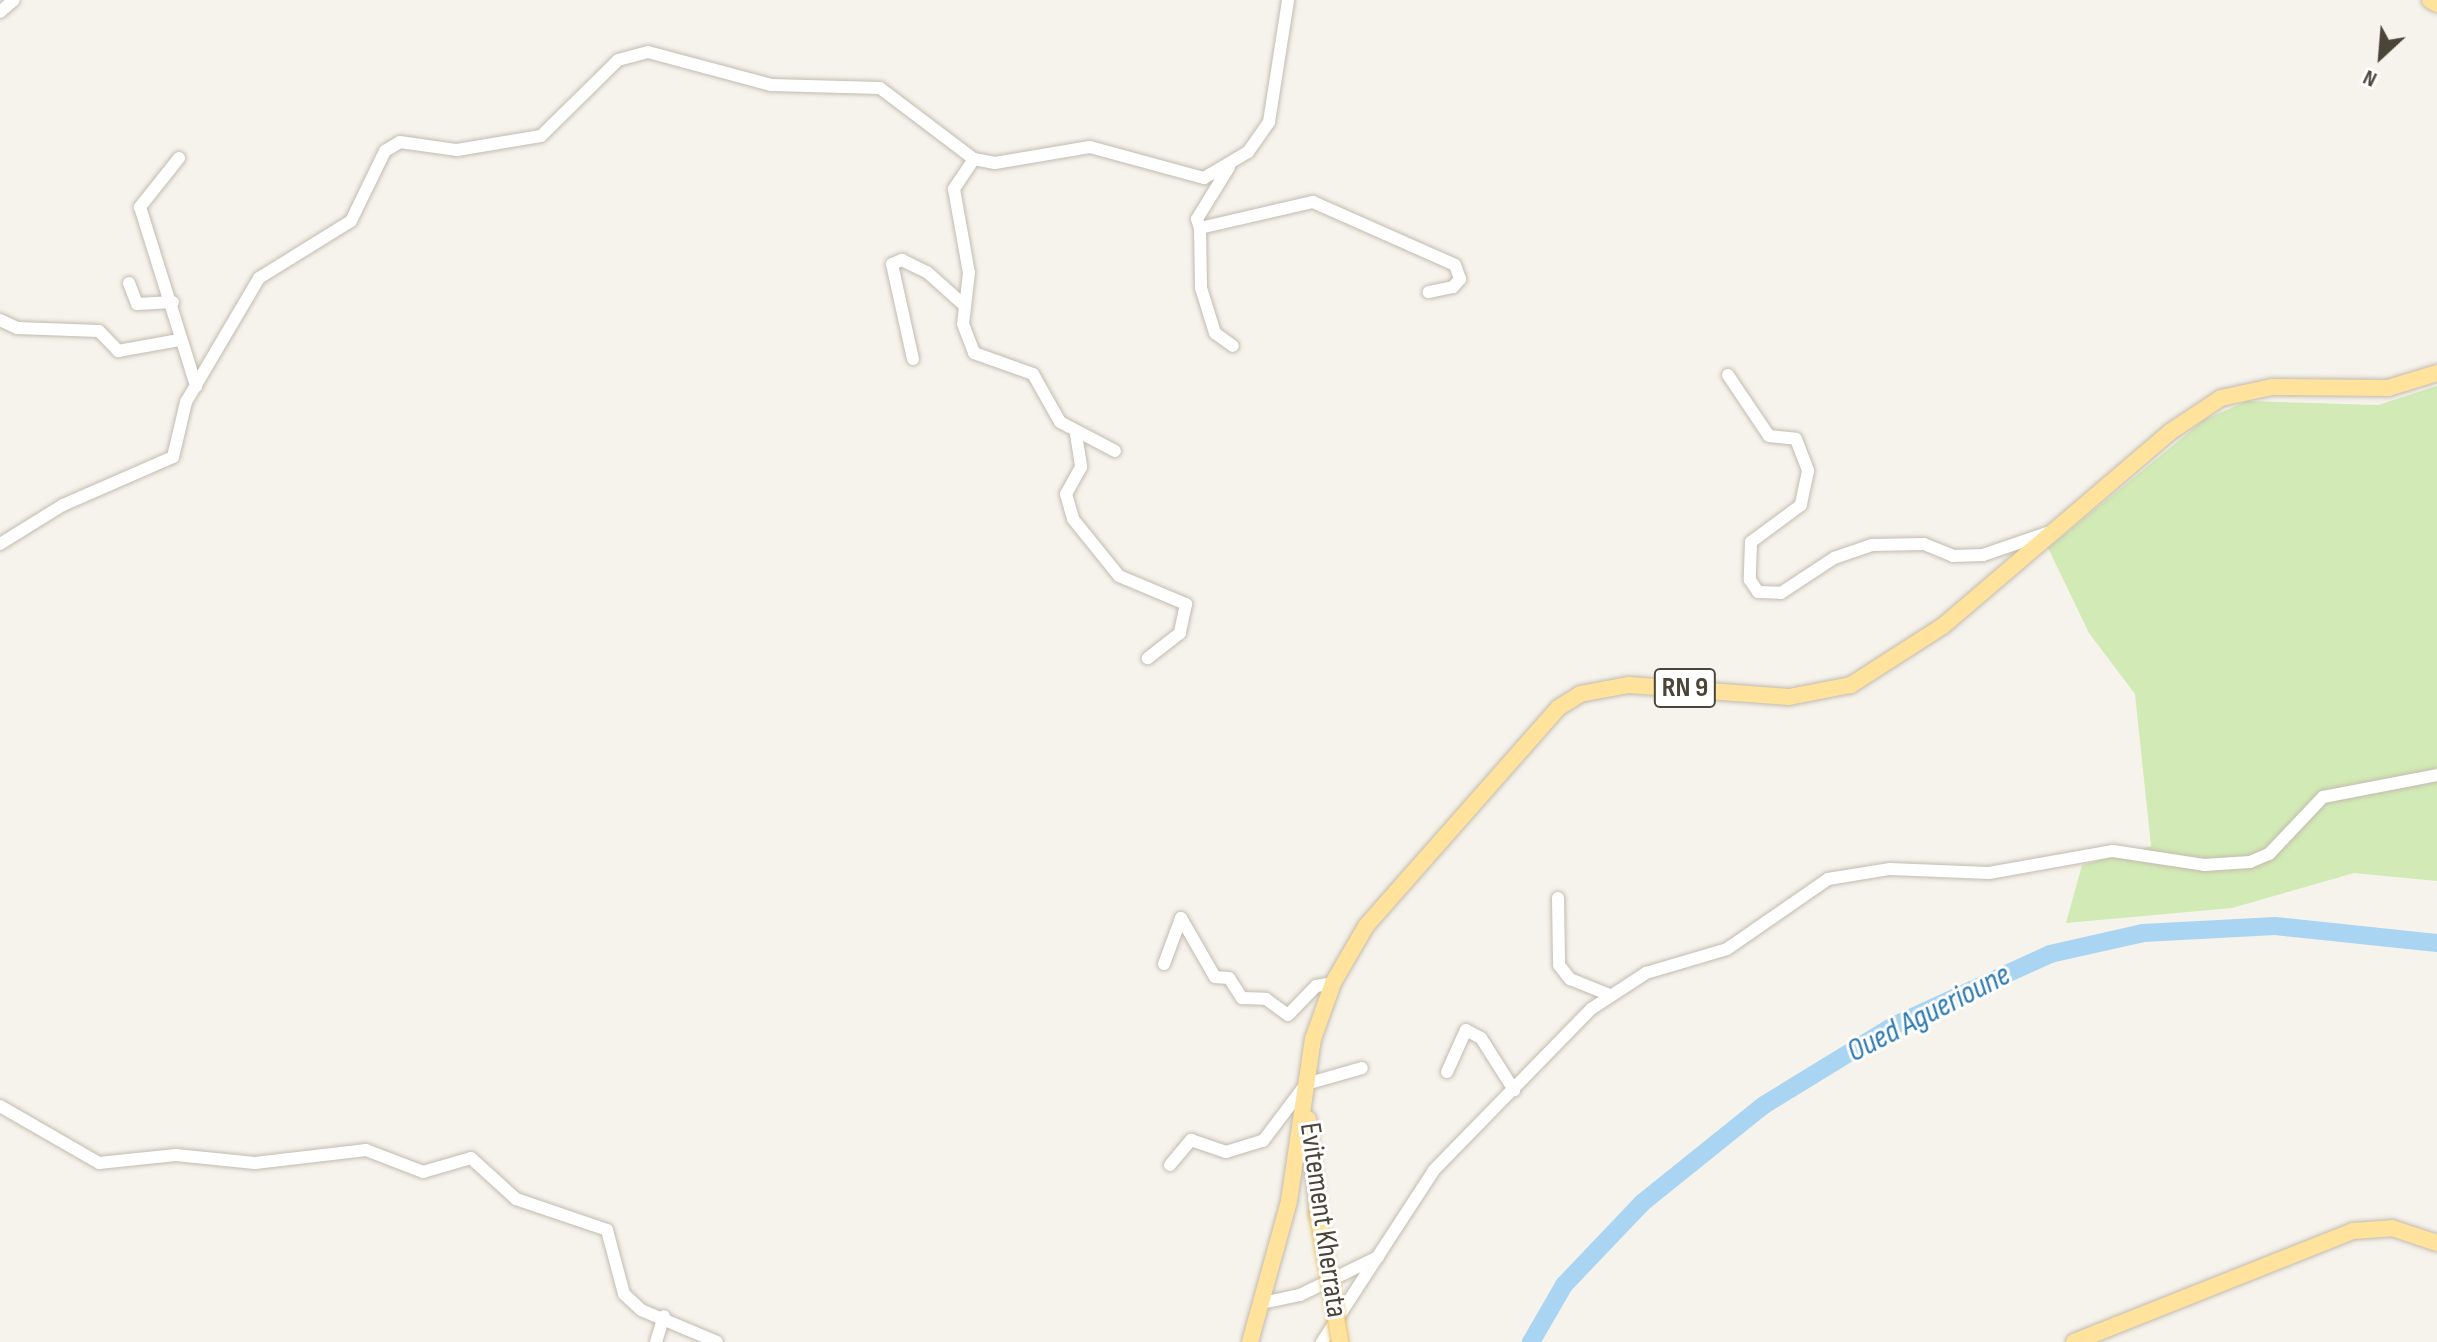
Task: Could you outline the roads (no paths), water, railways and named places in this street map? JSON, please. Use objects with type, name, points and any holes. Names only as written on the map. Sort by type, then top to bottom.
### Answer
[{"type":"main road","points":[[2430,0],[2437,4]]},
{"type":"main road","name":"RN 9","points":[[1250,1342],[1262,1303],[1306,1091],[1333,983],[1366,926],[1568,701],[1629,685],[1789,697],[1843,688],[1925,640],[2050,532],[2221,398],[2264,388],[2388,388],[2437,373]]},
{"type":"main road","name":"Evitement Kherrata","points":[[1306,1091],[1318,1214],[1340,1342]]},
{"type":"main road","points":[[2074,1342],[2353,1231],[2392,1228],[2437,1243]]},
{"type":"street","points":[[0,12],[14,0]]},
{"type":"street","points":[[1233,346],[1215,333],[1201,288],[1200,228],[1197,219],[1231,164],[1269,122],[1288,0]]},
{"type":"street","points":[[0,544],[63,505],[173,457],[196,386],[259,278],[351,221],[385,151],[400,142],[457,150],[541,136],[606,69],[632,53],[667,53],[771,85],[880,88],[974,159],[995,163],[1090,147],[1185,178],[1231,164]]},
{"type":"street","points":[[179,158],[140,207],[173,302],[179,340],[196,386]]},
{"type":"street","points":[[974,159],[954,189],[969,273],[965,306],[974,353],[1033,374],[1060,422],[1076,434],[1115,451]]},
{"type":"street","points":[[1200,228],[1313,202],[1455,265],[1460,279],[1453,287],[1429,292]]},
{"type":"street","points":[[913,359],[892,264],[902,260],[927,272],[965,306]]},
{"type":"street","points":[[129,283],[137,304],[173,302]]},
{"type":"street","points":[[0,320],[17,328],[99,331],[118,351],[179,340]]},
{"type":"street","points":[[1728,375],[1769,436],[1802,447],[1808,471],[1801,505],[1751,542],[1750,580],[1758,592],[1781,593],[1834,558],[1872,545],[1924,544],[1953,556],[1983,555],[2050,532]]},
{"type":"street","points":[[1076,434],[1081,467],[1066,494],[1073,519],[1119,576],[1186,604],[1180,633],[1148,658]]},
{"type":"street","points":[[1322,1342],[1434,1170],[1610,995],[1672,962],[1727,949],[1828,879],[1890,869],[1989,873],[2113,851],[2204,865],[2250,862],[2277,847],[2323,797],[2437,775]]},
{"type":"street","points":[[1558,898],[1559,965],[1570,979],[1610,995]]},
{"type":"street","points":[[1164,964],[1181,918],[1192,925],[1215,977],[1229,978],[1242,998],[1266,999],[1288,1015],[1316,986],[1333,983]]},
{"type":"street","points":[[1447,1072],[1466,1030],[1481,1038],[1514,1090]]},
{"type":"street","points":[[1170,1165],[1191,1140],[1226,1152],[1263,1141],[1306,1091],[1362,1068]]},
{"type":"street","points":[[0,1106],[99,1163],[176,1155],[255,1163],[366,1150],[423,1172],[471,1158],[516,1199],[607,1230],[624,1294],[641,1310],[664,1316],[717,1342]]},
{"type":"street","points":[[1262,1303],[1300,1295],[1378,1257]]},
{"type":"street","points":[[656,1342],[664,1316]]},
{"type":"waterway","name":"Oued Aguerioune","points":[[1531,1342],[1564,1285],[1642,1203],[1764,1105],[1893,1026],[2050,954],[2143,933],[2275,926],[2437,943]]}]
